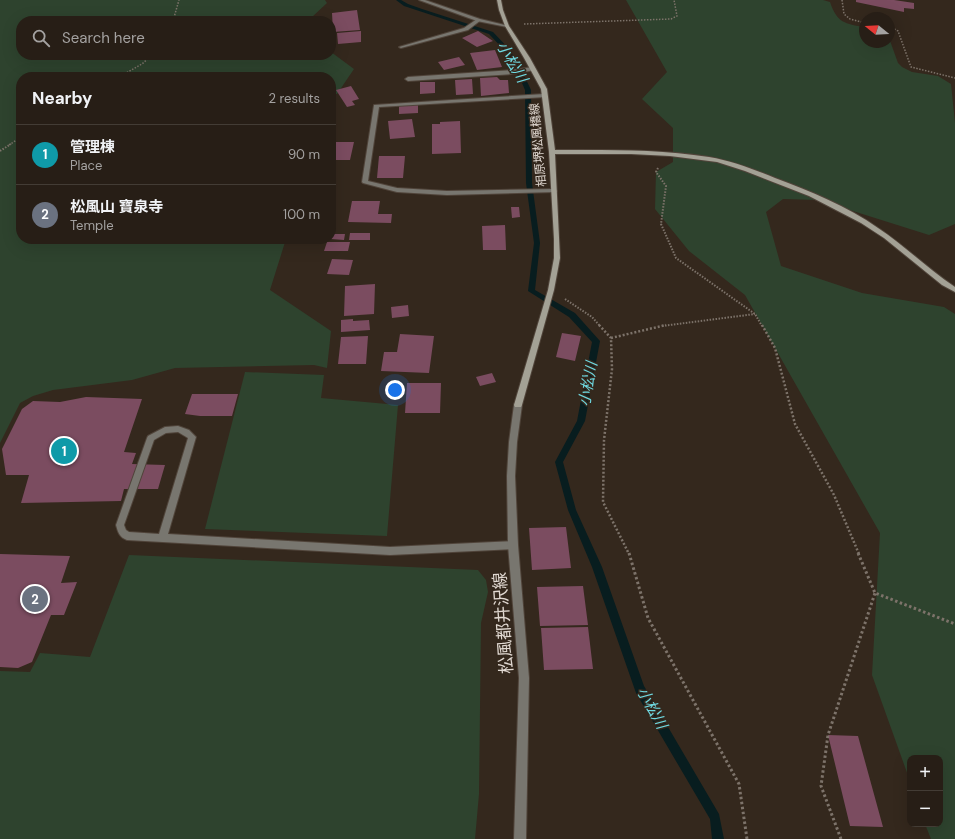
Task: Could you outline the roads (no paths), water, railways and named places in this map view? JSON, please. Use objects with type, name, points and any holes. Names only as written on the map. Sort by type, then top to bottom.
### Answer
[{"type":"street","points":[[420,0],[479,20],[507,26]]},
{"type":"street","name":"相原堺松風橋線","points":[[499,0],[507,26],[534,69],[544,90],[552,152],[558,239],[557,258],[551,290],[518,405]]},
{"type":"street","points":[[401,47],[466,29],[479,20]]},
{"type":"street","points":[[408,79],[512,72],[534,69]]},
{"type":"street","points":[[544,96],[376,106],[365,182],[397,190],[447,193],[554,191]]},
{"type":"street","points":[[552,152],[664,154],[710,159],[753,171],[842,208],[877,230],[940,281],[955,290]]},
{"type":"street","name":"松風都井沢線","points":[[518,405],[513,442],[511,476],[513,545],[524,678],[520,839]]},
{"type":"street","points":[[162,538],[192,438],[186,432],[178,429],[165,430],[151,438],[120,525],[122,532],[127,536],[390,552],[513,545]]},
{"type":"waterway","name":"小松川","points":[[398,0],[406,5],[420,10],[491,33],[508,51],[522,75],[528,90],[529,183],[537,243],[531,291],[572,315],[596,341],[581,421],[559,462],[572,510],[597,567],[640,689],[715,818],[718,839]]},
{"type":"place","name":"管理棟","points":[[64,451]]},
{"type":"place","name":"松風山 寶泉寺","points":[[35,599]]}]
